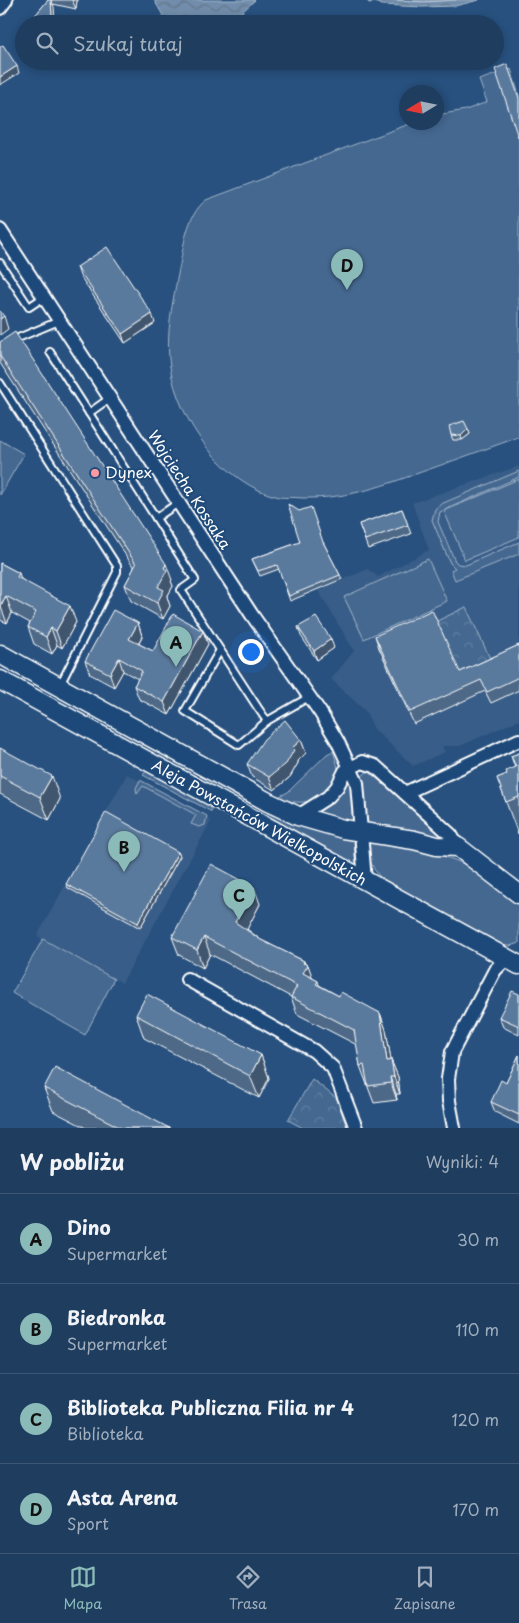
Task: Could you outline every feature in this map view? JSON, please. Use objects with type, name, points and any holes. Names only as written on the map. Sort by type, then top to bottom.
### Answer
[{"type":"main road","name":"Aleja Powstańców Wielkopolskich","points":[[0,654],[268,802],[298,816],[343,829],[414,840],[437,846],[458,847]]},
{"type":"main road","name":"Aleja Powstańców Wielkopolskich","points":[[0,680],[365,881],[515,958]]},
{"type":"main road","points":[[458,847],[519,894]]},
{"type":"street","points":[[0,8],[6,0]]},
{"type":"street","name":"Wojciecha Kossaka","points":[[0,230],[275,650],[328,724],[357,783],[365,881]]},
{"type":"street","points":[[405,793],[519,740]]},
{"type":"street","points":[[298,816],[333,792],[345,772],[362,762],[375,766],[451,835],[458,847]]},
{"type":"street","points":[[454,1128],[449,1101],[448,1079],[452,1052],[495,970],[515,958]]},
{"type":"street","points":[[188,979],[314,1051],[333,1068],[356,1128]]},
{"type":"lane","points":[[0,264],[28,307],[44,297]]},
{"type":"lane","points":[[0,350],[18,338],[59,321]]},
{"type":"lane","points":[[50,352],[195,580],[181,590],[267,721]]},
{"type":"lane","points":[[0,383],[117,566],[117,572],[59,686]]},
{"type":"lane","points":[[89,413],[110,398]]},
{"type":"lane","points":[[156,518],[178,503]]},
{"type":"lane","points":[[220,650],[185,711],[239,745],[267,721],[309,696]]},
{"type":"shaded area","points":[[519,466],[519,720],[460,746],[442,746],[445,752],[413,766],[374,729],[366,712],[331,679],[354,651],[318,590],[368,569],[378,577],[429,550],[412,503]]},
{"type":"shaded area","points":[[127,774],[211,821],[122,983],[37,936]]},
{"type":"green space","points":[[511,69],[519,95],[519,437],[367,490],[320,498],[302,498],[279,497],[259,490],[240,479],[222,465],[207,447],[183,408],[170,367],[168,342],[172,305],[184,241],[194,214],[206,200],[399,128],[399,130],[444,130],[444,114],[466,110],[487,102],[479,80]]},
{"type":"green space","points":[[0,440],[24,454],[0,495]]},
{"type":"green space","points":[[519,471],[519,477],[440,512],[438,522],[458,564],[466,565],[519,542],[519,554],[455,580],[451,570],[455,568],[450,563],[432,520],[435,509],[441,504]]},
{"type":"green space","points":[[519,479],[519,537],[465,560],[444,511]]},
{"type":"green space","points":[[428,559],[447,601],[364,639],[344,597]]},
{"type":"green space","points":[[466,607],[495,669],[464,684],[437,621]]},
{"type":"green space","points":[[333,751],[338,766],[338,773],[326,791],[314,800],[307,802],[293,802],[278,797],[288,792],[327,754]]},
{"type":"green space","points":[[146,771],[206,803],[212,812],[143,775]]},
{"type":"green space","points":[[368,771],[446,837],[446,841],[367,825],[362,776]]},
{"type":"green space","points":[[348,778],[350,778],[353,822],[314,813],[334,799]]},
{"type":"green space","points":[[140,780],[207,816],[205,825],[199,827],[191,824],[196,815],[143,786],[137,794],[136,788]]},
{"type":"green space","points":[[269,812],[300,826],[354,840],[355,857],[358,866],[266,816]]},
{"type":"green space","points":[[367,842],[436,854],[450,858],[475,870],[519,902],[519,943],[501,946],[385,882],[372,864]]},
{"type":"green space","points":[[43,939],[114,979],[85,1035],[12,993]]},
{"type":"green space","points":[[312,1079],[337,1099],[347,1128],[303,1128],[288,1120]]},
{"type":"water","points":[[154,0],[255,0],[239,15],[163,15]]},
{"type":"water","points":[[366,0],[479,0],[455,6],[422,7],[382,5],[375,2],[369,3]]},
{"type":"building","points":[[48,0],[51,0],[52,15],[36,15]]},
{"type":"building","points":[[3,45],[15,63],[15,67],[0,77],[0,47]]},
{"type":"building","points":[[507,64],[519,98],[519,137],[495,70],[504,70],[504,65]]},
{"type":"building","points":[[107,247],[152,314],[122,334],[77,267]]},
{"type":"building","points":[[0,311],[4,316],[0,319]]},
{"type":"building","points":[[15,332],[166,564],[164,568],[167,570],[158,587],[164,590],[157,603],[125,585],[136,564],[0,356],[0,342]]},
{"type":"building","points":[[464,421],[468,429],[461,436],[451,435],[449,426]]},
{"type":"building","points":[[288,504],[299,511],[311,507],[323,542],[340,575],[289,596],[277,565],[258,571],[252,559],[300,542]]},
{"type":"building","points":[[402,509],[408,525],[365,540],[359,524]]},
{"type":"building","points":[[0,563],[19,573],[17,577],[70,606],[56,631],[51,628],[46,637],[28,627],[36,612],[6,596],[0,606]]},
{"type":"building","points":[[113,610],[138,623],[129,639],[153,651],[173,614],[203,631],[164,702],[134,686],[142,671],[119,658],[110,674],[85,661]]},
{"type":"building","points":[[432,610],[460,672],[519,645],[519,677],[487,692],[481,680],[410,712],[375,636]]},
{"type":"building","points":[[316,617],[331,639],[314,651],[298,627]]},
{"type":"building","points":[[285,720],[301,740],[292,748],[294,750],[286,764],[269,777],[247,764],[264,739]]},
{"type":"building","points":[[0,748],[52,776],[40,797],[0,776]]},
{"type":"building","points":[[519,753],[519,797],[506,802],[497,778],[507,774],[506,771],[516,767],[511,756]]},
{"type":"building","points":[[106,812],[178,852],[138,923],[66,884]]},
{"type":"building","points":[[211,864],[254,887],[235,922],[261,940],[304,961],[303,963],[308,965],[303,973],[318,981],[316,984],[339,996],[341,992],[380,1013],[387,1061],[391,1060],[394,1077],[390,1077],[391,1083],[368,1086],[364,1065],[360,1066],[354,1030],[291,997],[297,986],[204,937],[197,950],[172,937]]},
{"type":"building","points":[[512,991],[519,994],[519,1026],[499,1017]]},
{"type":"building","points":[[147,994],[261,1055],[250,1076],[136,1015]]},
{"type":"building","points":[[519,1055],[519,1115],[491,1102],[501,1080],[506,1083]]},
{"type":"building","points":[[55,1067],[169,1128],[121,1128],[44,1088]]},
{"type":"place","name":"Asta Arena","points":[[347,290]]},
{"type":"place","name":"Dynex","points":[[95,473]]},
{"type":"place","name":"Dino","points":[[176,667]]},
{"type":"place","name":"Biedronka","points":[[124,872]]},
{"type":"place","name":"Biblioteka Publiczna Filia nr 4","points":[[239,920]]}]
